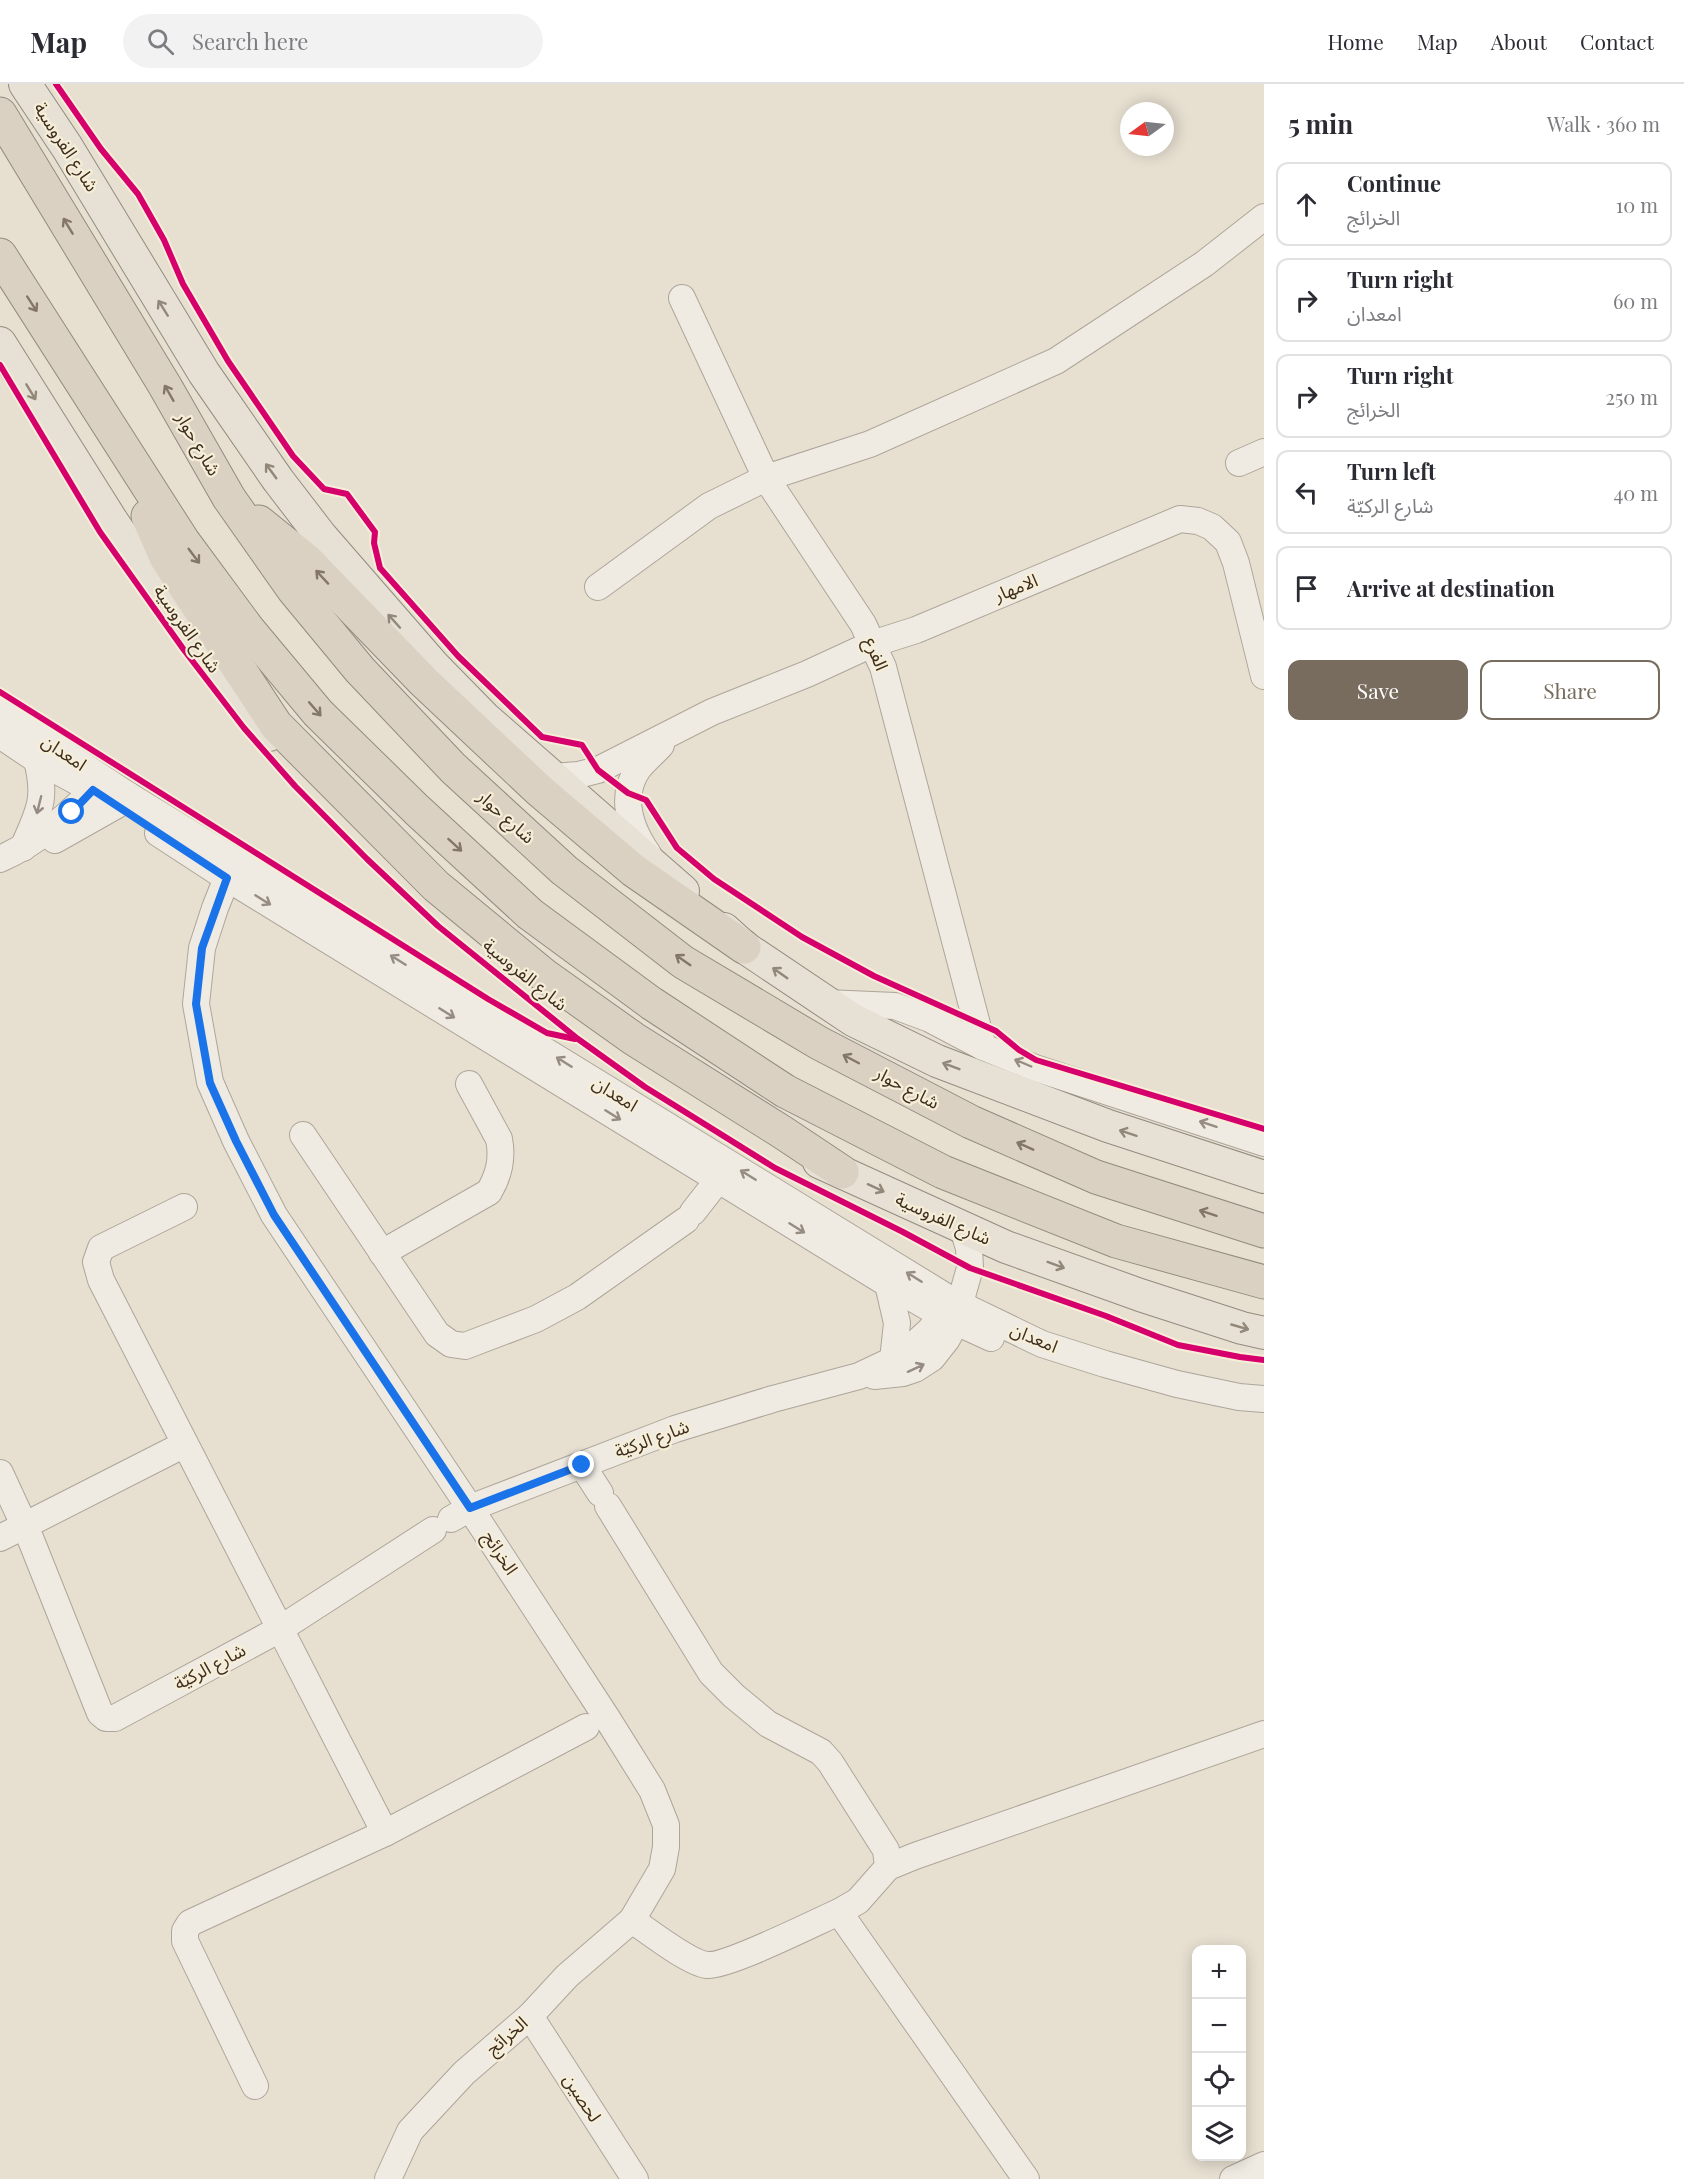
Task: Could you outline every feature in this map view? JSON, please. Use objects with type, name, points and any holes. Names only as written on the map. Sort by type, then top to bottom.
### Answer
[{"type":"highway","name":"شارع حوار","points":[[0,114],[165,386],[229,498],[293,589],[360,670],[453,768],[564,870],[683,962],[819,1043],[971,1122],[1096,1177],[1264,1231]]},
{"type":"highway","points":[[0,255],[183,541],[248,628],[318,713],[417,810],[530,914],[651,1003],[785,1091],[932,1166],[1116,1240],[1264,1282]]},
{"type":"highway","points":[[102,413],[167,559],[276,725],[436,886],[544,975],[634,1039],[842,1172]]},
{"type":"highway","points":[[229,498],[306,560],[424,682],[540,790],[633,870],[744,948]]},
{"type":"main road","name":"شارع الفروسية","points":[[25,84],[67,147],[204,373],[278,480],[363,587],[434,666],[484,717],[657,867],[744,948],[853,1020],[937,1061],[1108,1126],[1264,1177]]},
{"type":"main road","name":"شارع الفروسية","points":[[0,343],[112,521],[222,679],[265,731],[322,794],[397,870],[541,989],[613,1043],[776,1142],[1005,1247],[1140,1295],[1264,1333]]},
{"type":"street","points":[[598,587],[709,506],[766,478],[870,444],[1056,361],[1204,264],[1264,217]]},
{"type":"street","name":"الفرع","points":[[682,298],[766,478],[863,624],[883,667],[983,1047]]},
{"type":"street","points":[[1239,464],[1264,452]]},
{"type":"street","name":"الامهار","points":[[553,777],[579,776],[598,770],[712,712],[807,674],[872,644],[916,630],[1180,519],[1198,521],[1212,527],[1228,542],[1236,563],[1264,676]]},
{"type":"street","name":"امعدان","points":[[0,711],[98,784],[718,1180],[888,1284],[1042,1344],[1105,1364],[1177,1384],[1239,1397],[1264,1399]]},
{"type":"street","name":"الامهار","points":[[657,867],[636,837],[628,812],[628,793],[639,768],[673,731]]},
{"type":"street","name":"امعدان","points":[[0,735],[37,760],[98,784]]},
{"type":"street","points":[[23,849],[42,801],[42,780],[37,760]]},
{"type":"street","points":[[23,849],[72,812],[98,784]]},
{"type":"street","points":[[0,859],[57,838],[123,800]]},
{"type":"street","name":"امعدان","points":[[232,870],[1036,1357],[1099,1379],[1234,1412],[1264,1416]]},
{"type":"street","name":"الخرائج","points":[[232,870],[202,948],[196,1004],[210,1083],[236,1141],[274,1215],[451,1519],[630,1754],[652,1790],[666,1825],[666,1847],[662,1869],[632,1920],[567,1976],[530,2016],[464,2073],[410,2131],[388,2179]]},
{"type":"street","points":[[826,1003],[895,1006],[930,1019],[983,1047],[1035,1068],[1264,1143]]},
{"type":"street","points":[[382,1253],[489,1192],[495,1182],[500,1172],[499,1139],[469,1084]]},
{"type":"street","points":[[303,1135],[437,1334],[451,1344],[465,1346],[536,1319],[577,1298],[690,1216],[718,1180]]},
{"type":"street","points":[[184,1207],[101,1248],[96,1262],[101,1280],[384,1833]]},
{"type":"street","name":"شارع الركيّة","points":[[859,1376],[884,1377],[915,1369],[932,1358],[955,1309],[970,1268],[969,1248],[963,1229]]},
{"type":"street","points":[[970,1268],[1005,1247]]},
{"type":"street","points":[[888,1284],[897,1323],[893,1360]]},
{"type":"street","name":"شارع الركيّة","points":[[25,1526],[100,1713],[106,1718],[115,1718],[280,1629],[451,1519],[675,1429],[859,1376],[893,1360],[955,1309]]},
{"type":"street","points":[[0,1538],[185,1444]]},
{"type":"street","points":[[582,1465],[711,1673],[734,1696],[768,1724],[821,1752],[830,1761],[886,1850],[888,1867]]},
{"type":"street","points":[[0,1473],[25,1526]]},
{"type":"street","points":[[255,2086],[185,1941],[185,1931],[190,1923],[384,1833],[586,1727]]},
{"type":"street","points":[[632,1920],[679,1952],[707,1965],[732,1959],[839,1912],[858,1901],[888,1867],[1264,1734]]},
{"type":"street","points":[[839,1912],[1026,2179]]},
{"type":"street","name":"لحصين","points":[[530,2016],[635,2179]]},
{"type":"street","points":[[1233,2179],[1264,2165]]},
{"type":"cycle path","points":[[56,84],[101,149],[138,194],[164,240],[183,284],[228,361],[293,456],[324,489],[347,494],[375,532],[374,543],[380,568],[458,656],[542,737],[582,745],[598,770],[628,793],[646,800],[677,848],[714,879],[802,937],[874,976],[996,1031],[1019,1050],[1036,1060],[1264,1129]]},
{"type":"cycle path","points":[[0,365],[100,532],[184,650],[244,728],[295,786],[438,926],[578,1039],[645,1087],[775,1168],[970,1268],[1106,1316],[1178,1345],[1264,1360]]},
{"type":"cycle path","points":[[0,692],[488,999],[547,1033],[575,1039]]},
{"type":"route","points":[[72,812],[93,790],[227,878],[202,948],[196,1004],[210,1083],[236,1141],[274,1215],[470,1508],[582,1465]]}]
